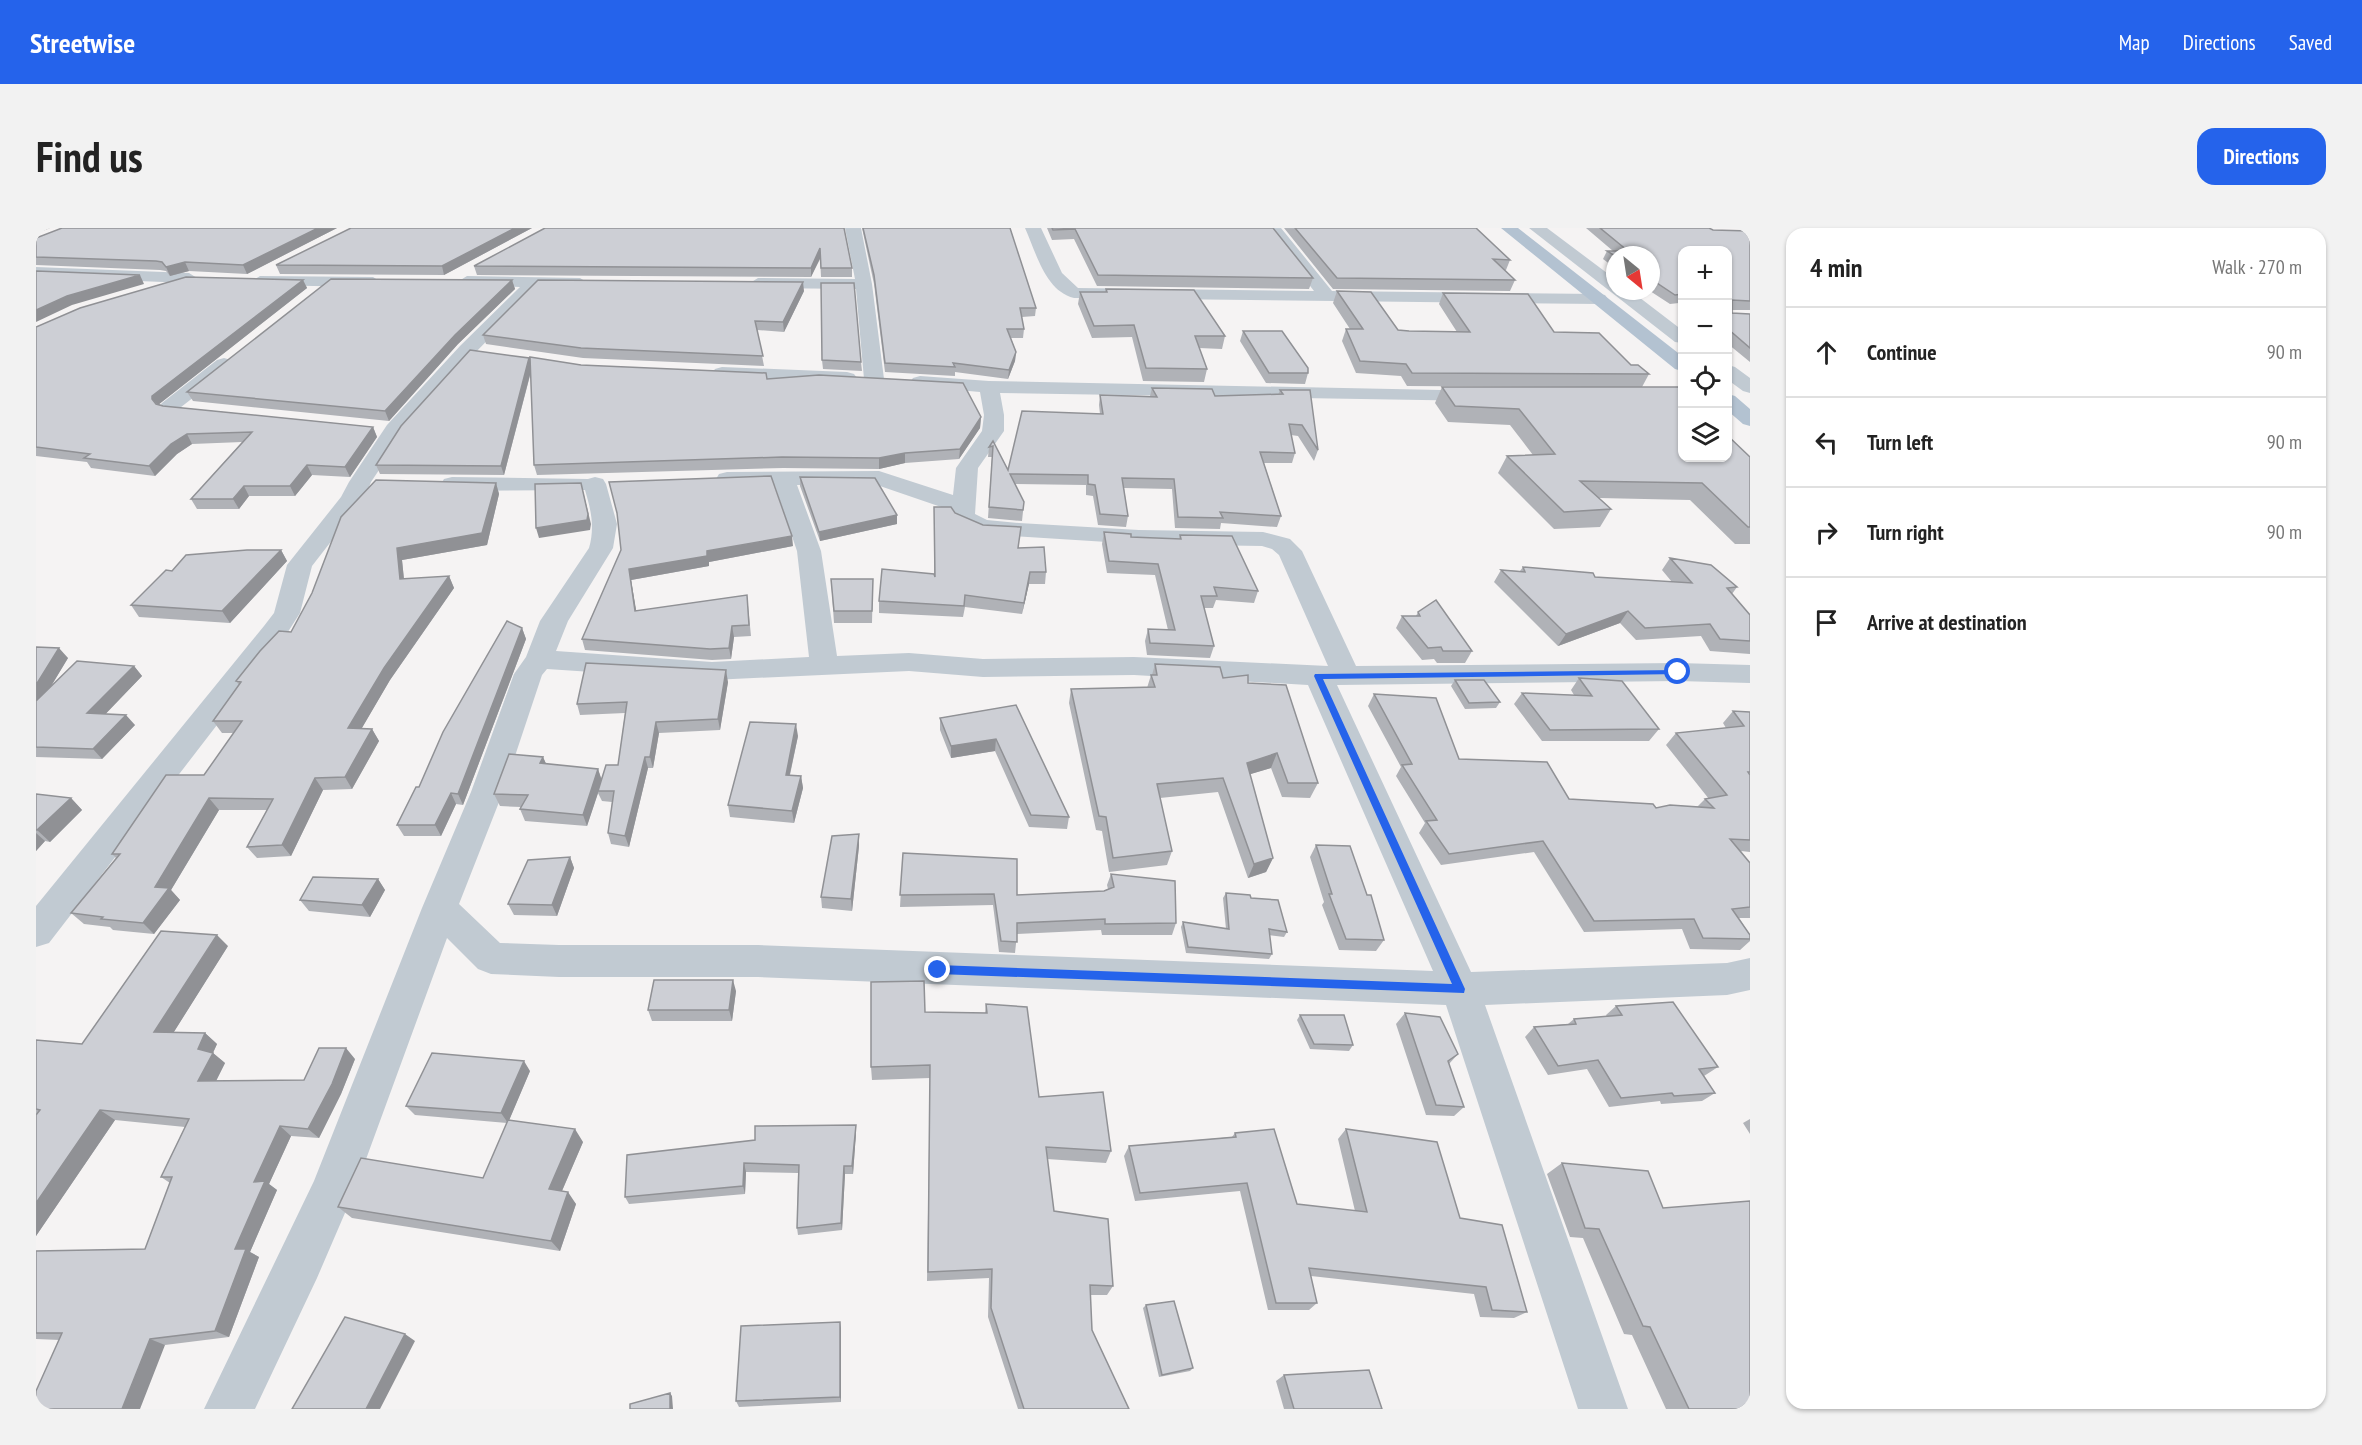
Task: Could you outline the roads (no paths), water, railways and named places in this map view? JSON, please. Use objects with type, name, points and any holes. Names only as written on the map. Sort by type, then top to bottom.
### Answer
[{"type":"main road","points":[[1509,228],[1678,361]]},
{"type":"street","points":[[853,228],[864,284],[874,379]]},
{"type":"street","points":[[1033,228],[1057,277],[1065,289],[1074,293],[1599,299]]},
{"type":"street","points":[[1273,228],[1328,297]]},
{"type":"street","points":[[1537,228],[1606,280]]},
{"type":"street","points":[[280,266],[248,281],[389,281]]},
{"type":"street","points":[[477,266],[449,281],[593,283]]},
{"type":"street","points":[[36,272],[195,278],[133,293]]},
{"type":"street","points":[[310,296],[329,282]]},
{"type":"street","points":[[36,932],[274,632],[286,613],[300,565],[352,499],[371,482],[383,429],[478,352],[534,283]]},
{"type":"street","points":[[746,283],[864,284]]},
{"type":"street","points":[[1632,300],[1678,334]]},
{"type":"street","points":[[1620,316],[1678,316]]},
{"type":"street","points":[[193,409],[169,407],[235,355]]},
{"type":"street","points":[[702,372],[874,379],[989,387],[1503,396]]},
{"type":"street","points":[[1732,374],[1750,387]]},
{"type":"street","points":[[963,517],[967,468],[993,431],[994,415],[989,387]]},
{"type":"street","points":[[783,477],[808,551],[824,665]]},
{"type":"street","points":[[701,479],[879,478],[957,504],[963,517],[982,527],[1139,537],[1263,539],[1281,544],[1290,551],[1332,676],[1460,989],[1603,1409]]},
{"type":"street","points":[[229,1409],[301,1262],[332,1191],[440,908],[487,792],[528,674],[539,659],[554,621],[601,548],[606,535],[607,484],[435,484]]},
{"type":"street","points":[[539,659],[712,671],[909,662],[983,669],[1134,666],[1332,676],[1666,672],[1750,674]]},
{"type":"street","points":[[440,908],[491,958],[559,961],[758,961],[1460,989],[1716,979],[1750,974]]}]
